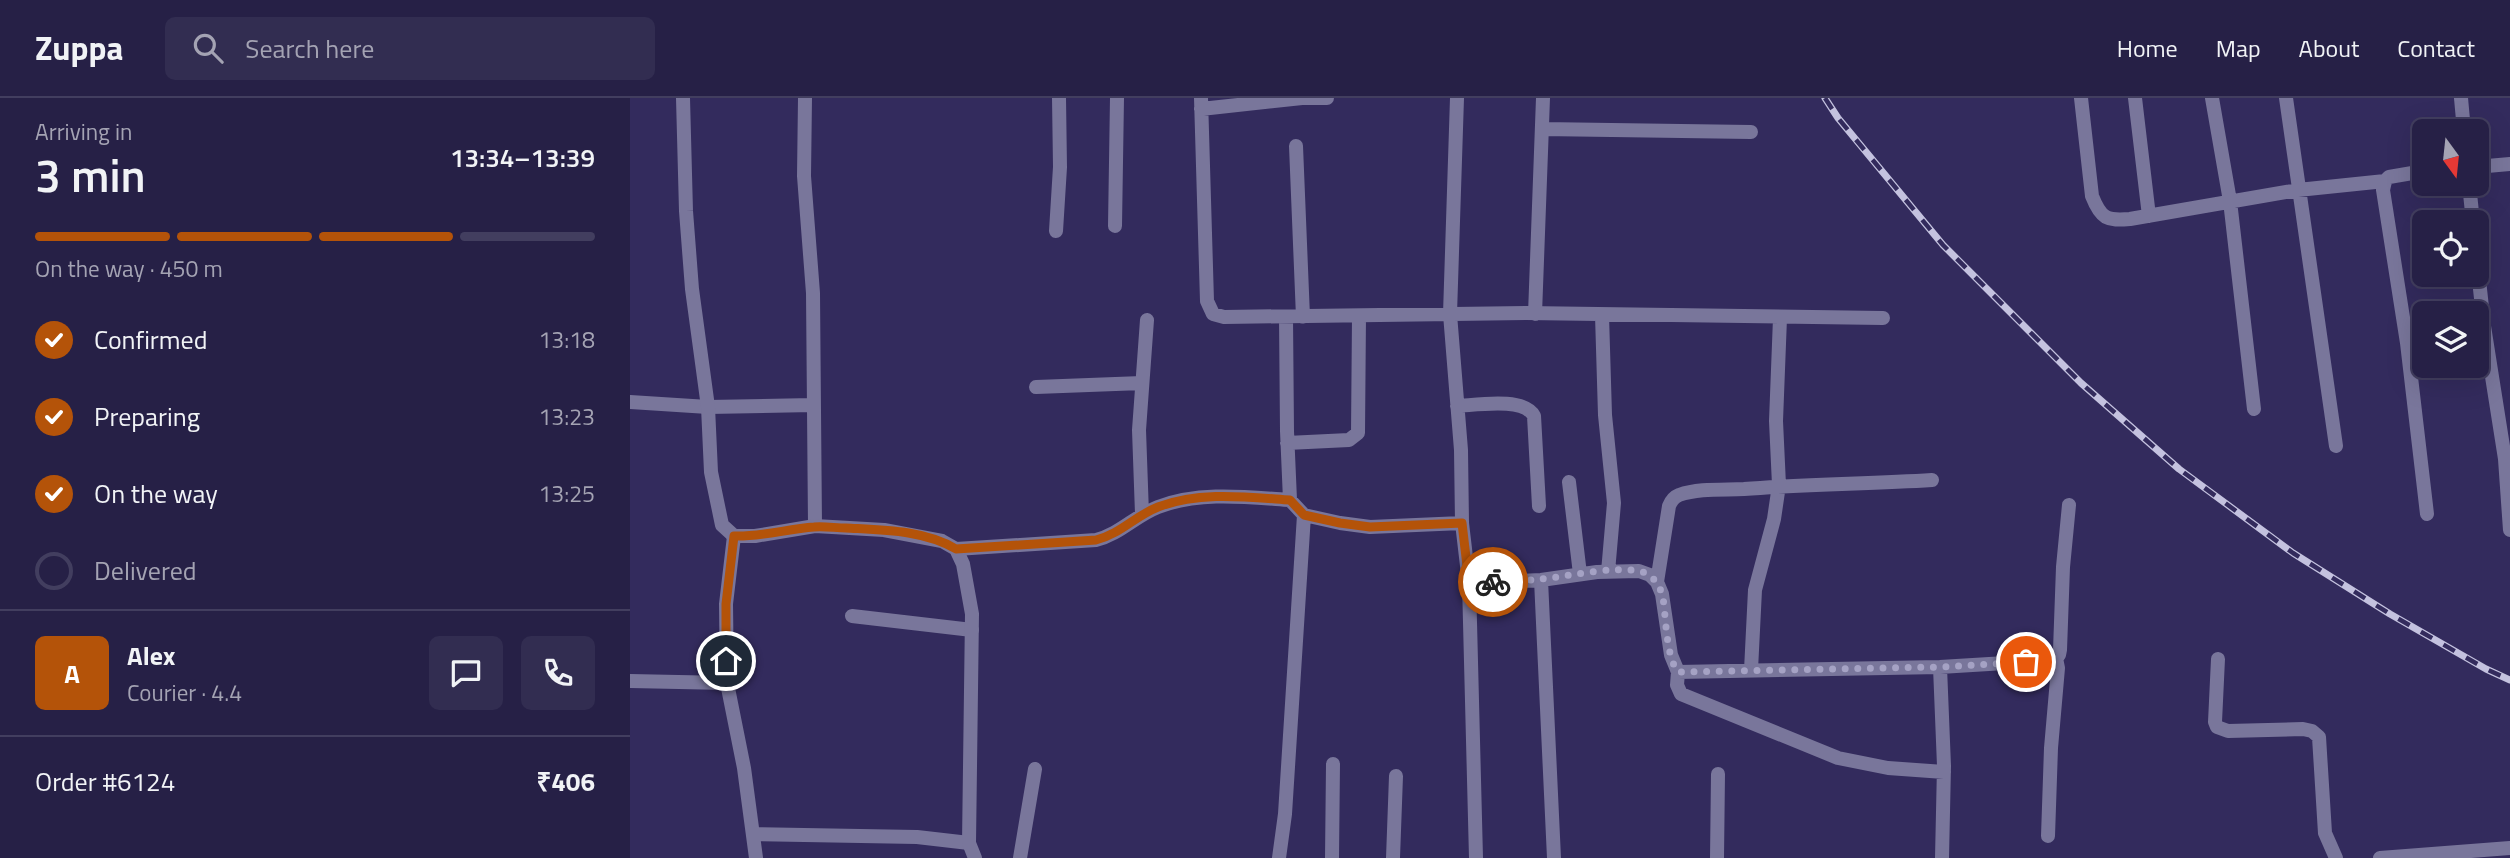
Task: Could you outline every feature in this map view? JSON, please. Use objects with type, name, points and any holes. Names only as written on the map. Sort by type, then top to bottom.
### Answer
[{"type":"street","points":[[683,98],[686,211],[691,276],[708,407],[711,472],[722,525],[734,536],[755,537],[815,526],[884,530],[943,541],[956,549],[1096,540],[1111,536],[1142,514],[1170,502],[1212,498],[1290,500]]},
{"type":"street","points":[[804,98],[804,176],[813,293],[815,526]]},
{"type":"street","points":[[1056,230],[1060,167],[1059,98]]},
{"type":"street","points":[[1115,226],[1117,98]]},
{"type":"street","points":[[1327,98],[1201,104],[1207,301],[1213,314],[1224,317],[1535,313],[1884,318]]},
{"type":"street","points":[[1457,98],[1450,314],[1461,450],[1462,523],[1469,583],[1476,858]]},
{"type":"street","points":[[1535,313],[1543,98]]},
{"type":"street","points":[[2081,98],[2092,196],[2097,209],[2105,218],[2116,220],[2150,216],[2298,190],[2385,181],[2397,174],[2412,172]]},
{"type":"street","points":[[2135,98],[2150,216]]},
{"type":"street","points":[[2212,98],[2230,201],[2254,409]]},
{"type":"street","points":[[2286,98],[2336,446]]},
{"type":"street","points":[[2461,98],[2463,119]]},
{"type":"street","points":[[1542,130],[1751,132]]},
{"type":"street","points":[[1297,146],[1303,317]]},
{"type":"street","points":[[2489,165],[2510,163]]},
{"type":"street","points":[[2385,181],[2383,190],[2407,343],[2427,514]]},
{"type":"street","points":[[2480,287],[2505,460],[2510,530]]},
{"type":"street","points":[[1602,315],[1605,415],[1614,503],[1608,572]]},
{"type":"street","points":[[1287,443],[1349,440],[1359,433],[1359,316]]},
{"type":"street","points":[[1286,317],[1290,500],[1304,515],[1340,523],[1370,527],[1462,523]]},
{"type":"street","points":[[1751,670],[1755,590],[1774,519],[1779,485],[1776,421],[1780,318]]},
{"type":"street","points":[[1142,514],[1139,450],[1147,320]]},
{"type":"street","points":[[1036,387],[1142,383]]},
{"type":"street","points":[[630,402],[708,407],[813,405]]},
{"type":"street","points":[[1457,406],[1513,404],[1530,409],[1534,416],[1539,506]]},
{"type":"street","points":[[1931,480],[1847,486],[1779,485],[1679,495],[1671,500],[1668,506],[1657,582],[1662,594],[1674,667],[1678,672],[1677,685],[1681,694],[1838,758],[1888,768],[1944,772]]},
{"type":"street","points":[[1569,482],[1580,574]]},
{"type":"street","points":[[2048,836],[2056,658],[2060,650],[2063,567],[2069,505]]},
{"type":"street","points":[[1279,858],[1285,814],[1304,515]]},
{"type":"street","points":[[734,536],[726,604],[727,683],[736,717],[756,858]]},
{"type":"street","points":[[956,549],[966,579],[972,614],[970,843],[975,858]]},
{"type":"street","points":[[1469,583],[1639,571],[1657,582]]},
{"type":"street","points":[[1541,580],[1554,858]]},
{"type":"street","points":[[852,616],[972,630]]},
{"type":"street","points":[[1678,672],[1940,667],[2049,661],[2056,658]]},
{"type":"street","points":[[2218,659],[2217,727],[2228,731],[2303,729],[2312,731],[2319,737],[2325,833],[2336,858]]},
{"type":"street","points":[[1940,667],[1944,772],[1942,858]]},
{"type":"street","points":[[630,681],[727,683]]},
{"type":"street","points":[[1332,858],[1333,764]]},
{"type":"street","points":[[1020,858],[1035,769]]},
{"type":"street","points":[[1717,858],[1718,775]]},
{"type":"street","points":[[1393,858],[1396,776]]},
{"type":"street","points":[[754,834],[918,837],[970,843]]},
{"type":"street","points":[[2380,858],[2510,848]]},
{"type":"railway","points":[[1825,98],[1838,118],[1943,245],[2081,383],[2179,469],[2293,553],[2390,614],[2510,680]]},
{"type":"way so far","points":[[1493,582],[1541,580],[1597,572],[1639,571],[1650,575],[1657,582],[1662,594],[1671,655],[1678,672],[1940,667],[2026,662]]},
{"type":"route","points":[[726,661],[726,604],[734,536],[755,537],[815,526],[884,530],[943,541],[956,549],[1096,540],[1122,530],[1142,514],[1170,502],[1183,500],[1237,496],[1290,500],[1304,515],[1340,523],[1370,527],[1462,523],[1469,583],[1493,582]]}]
